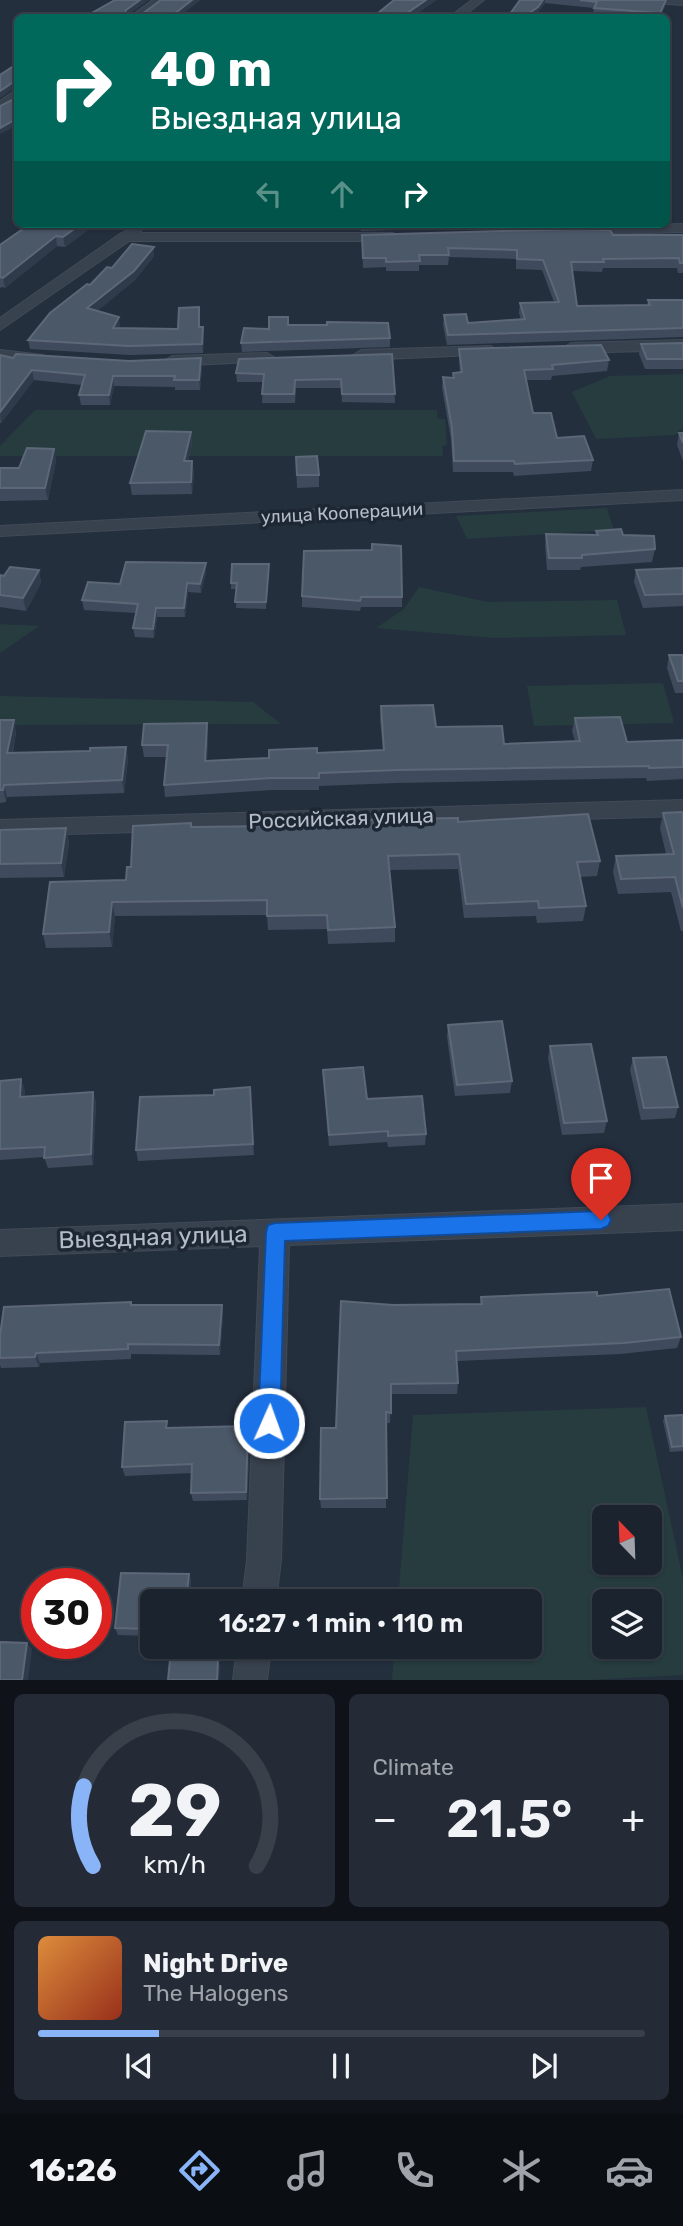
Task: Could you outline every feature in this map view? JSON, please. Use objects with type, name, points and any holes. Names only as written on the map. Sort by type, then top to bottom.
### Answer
[{"type":"street","points":[[139,14],[160,0]]},
{"type":"street","points":[[459,14],[479,0]]},
{"type":"street","points":[[652,0],[683,2]]},
{"type":"street","points":[[0,325],[138,228]]},
{"type":"street","points":[[561,232],[683,228]]},
{"type":"street","points":[[125,237],[330,239],[411,236]]},
{"type":"street","points":[[561,348],[683,345]]},
{"type":"street","points":[[338,356],[505,350]]},
{"type":"street","points":[[0,355],[56,360]]},
{"type":"street","points":[[158,362],[283,358]]},
{"type":"street","name":"улица Кооперации","points":[[0,530],[683,495]]},
{"type":"street","name":"Российская улица","points":[[0,828],[683,808]]},
{"type":"street","name":"Выездная улица","points":[[0,1243],[683,1217]]},
{"type":"street","points":[[260,1589],[264,1560],[275,1232]]},
{"type":"street","points":[[250,1680],[253,1659]]},
{"type":"green space","points":[[683,374],[683,427],[675,435],[596,439],[572,392],[610,376]]},
{"type":"green space","points":[[35,410],[437,410],[438,419],[445,419],[447,445],[442,446],[443,456],[0,456],[0,446]]},
{"type":"green space","points":[[607,508],[614,530],[467,539],[456,516]]},
{"type":"green space","points":[[419,587],[488,602],[617,600],[626,635],[494,638],[376,628],[404,609]]},
{"type":"green space","points":[[0,624],[39,626],[0,653]]},
{"type":"green space","points":[[663,683],[674,723],[534,726],[527,686]]},
{"type":"green space","points":[[0,696],[253,702],[281,724],[0,725]]},
{"type":"green space","points":[[646,1407],[683,1579],[683,1675],[591,1680],[392,1680],[394,1659],[542,1659],[542,1589],[399,1589],[413,1415]]},
{"type":"building","points":[[115,0],[140,0],[126,10],[125,14],[90,14]]},
{"type":"building","points":[[161,0],[192,0],[174,14],[142,14]]},
{"type":"building","points":[[394,0],[426,0],[406,14],[377,14]]},
{"type":"building","points":[[520,0],[543,0],[528,14],[510,14]]},
{"type":"building","points":[[580,0],[666,0],[660,13],[594,8],[597,2]]},
{"type":"building","points":[[14,66],[14,83],[0,91],[0,75]]},
{"type":"building","points":[[14,99],[14,120],[0,128],[0,106]]},
{"type":"building","points":[[24,228],[75,228],[63,237],[56,236],[3,278],[0,277],[0,245]]},
{"type":"building","points":[[610,230],[613,235],[683,235],[683,263],[680,263],[679,258],[571,262],[577,306],[650,305],[648,300],[683,300],[683,328],[448,335],[444,315],[466,314],[468,323],[525,319],[520,303],[559,302],[543,260],[517,259],[517,250],[448,248],[449,255],[419,255],[420,261],[386,262],[386,258],[363,258],[362,235]]},
{"type":"building","points":[[132,244],[154,247],[134,271],[87,308],[119,317],[113,328],[178,329],[179,308],[199,307],[199,327],[203,327],[202,344],[129,346],[28,340],[50,313],[87,284],[90,285],[107,267],[112,268]]},
{"type":"building","points":[[269,317],[288,317],[288,325],[327,325],[327,322],[388,323],[390,338],[241,343],[244,328],[269,329]]},
{"type":"building","points":[[683,343],[683,359],[647,359],[641,344]]},
{"type":"building","points":[[601,345],[609,360],[552,365],[553,369],[524,370],[533,413],[551,413],[557,438],[584,436],[593,460],[515,464],[514,461],[454,461],[452,428],[443,377],[454,378],[453,373],[462,372],[459,349]]},
{"type":"building","points":[[16,354],[129,361],[201,358],[199,380],[174,380],[175,376],[113,376],[109,395],[79,395],[85,375],[32,370],[0,412],[0,355],[13,358]]},
{"type":"building","points":[[392,354],[395,394],[342,394],[341,379],[295,380],[294,394],[262,394],[264,374],[236,373],[239,359]]},
{"type":"building","points":[[146,431],[191,432],[184,461],[192,461],[191,482],[130,483]]},
{"type":"building","points":[[27,448],[54,449],[45,488],[0,488],[0,468],[19,468]]},
{"type":"building","points":[[317,456],[319,475],[297,475],[296,457]]},
{"type":"building","points":[[621,529],[623,535],[654,536],[655,549],[582,555],[582,558],[549,558],[546,534],[598,535],[596,531]]},
{"type":"building","points":[[372,544],[401,546],[402,597],[361,597],[360,601],[302,596],[304,551],[372,550]]},
{"type":"building","points":[[126,562],[206,563],[200,584],[187,583],[184,608],[156,608],[153,629],[133,628],[138,604],[82,600],[88,582],[120,584]]},
{"type":"building","points":[[232,564],[269,564],[266,602],[235,602],[237,583],[231,583]]},
{"type":"building","points":[[10,567],[39,570],[23,598],[0,595],[0,575],[4,576]]},
{"type":"building","points":[[683,568],[683,594],[645,595],[636,570]]},
{"type":"building","points":[[669,655],[683,655],[683,681],[678,681]]},
{"type":"building","points":[[433,705],[436,727],[502,726],[504,744],[580,741],[575,718],[620,717],[627,742],[683,740],[683,767],[397,770],[319,773],[319,778],[271,778],[164,785],[168,745],[142,745],[144,724],[207,723],[205,761],[269,758],[269,750],[317,748],[317,753],[384,750],[381,706]]},
{"type":"building","points":[[0,720],[14,720],[7,753],[90,751],[90,748],[126,747],[122,780],[4,785],[3,790],[0,790]]},
{"type":"building","points":[[683,812],[683,908],[675,877],[621,879],[616,856],[674,854],[663,813]]},
{"type":"building","points":[[588,814],[600,861],[577,862],[586,906],[539,908],[538,901],[466,904],[459,854],[388,856],[395,927],[328,930],[327,915],[267,916],[267,900],[112,902],[109,932],[43,934],[50,882],[126,880],[127,867],[131,867],[133,826],[191,823],[191,827],[269,826],[384,819],[458,818],[458,822]]},
{"type":"building","points":[[66,828],[61,863],[0,864],[0,830]]},
{"type":"building","points":[[502,1021],[512,1081],[457,1085],[448,1025]]},
{"type":"building","points":[[591,1044],[607,1121],[564,1123],[550,1046]]},
{"type":"building","points":[[666,1057],[678,1107],[644,1108],[633,1058]]},
{"type":"building","points":[[363,1067],[367,1099],[422,1096],[426,1134],[388,1136],[388,1131],[329,1135],[323,1070]]},
{"type":"building","points":[[21,1079],[20,1097],[93,1092],[91,1154],[44,1158],[45,1147],[0,1149],[0,1081]]},
{"type":"building","points":[[250,1087],[253,1144],[136,1150],[140,1097],[214,1095],[214,1090]]},
{"type":"building","points":[[669,1289],[681,1337],[624,1343],[456,1351],[458,1383],[391,1384],[391,1413],[386,1412],[387,1498],[320,1499],[321,1428],[336,1428],[341,1301],[393,1305],[482,1304],[481,1297],[597,1292],[597,1296]]},
{"type":"building","points":[[131,1302],[131,1305],[222,1305],[219,1345],[128,1344],[128,1349],[36,1353],[35,1357],[0,1358],[4,1307]]},
{"type":"building","points":[[683,1415],[683,1446],[672,1447],[665,1416]]},
{"type":"building","points":[[167,1421],[166,1428],[248,1426],[246,1492],[191,1493],[192,1464],[122,1467],[125,1422]]},
{"type":"building","points":[[121,1573],[189,1574],[187,1589],[140,1589],[140,1629],[115,1628]]},
{"type":"building","points":[[0,1642],[21,1643],[21,1659],[25,1659],[22,1680],[0,1680]]},
{"type":"building","points":[[170,1660],[218,1660],[217,1680],[168,1680]]},
{"type":"route","points":[[269,1423],[275,1232],[601,1220]]}]
